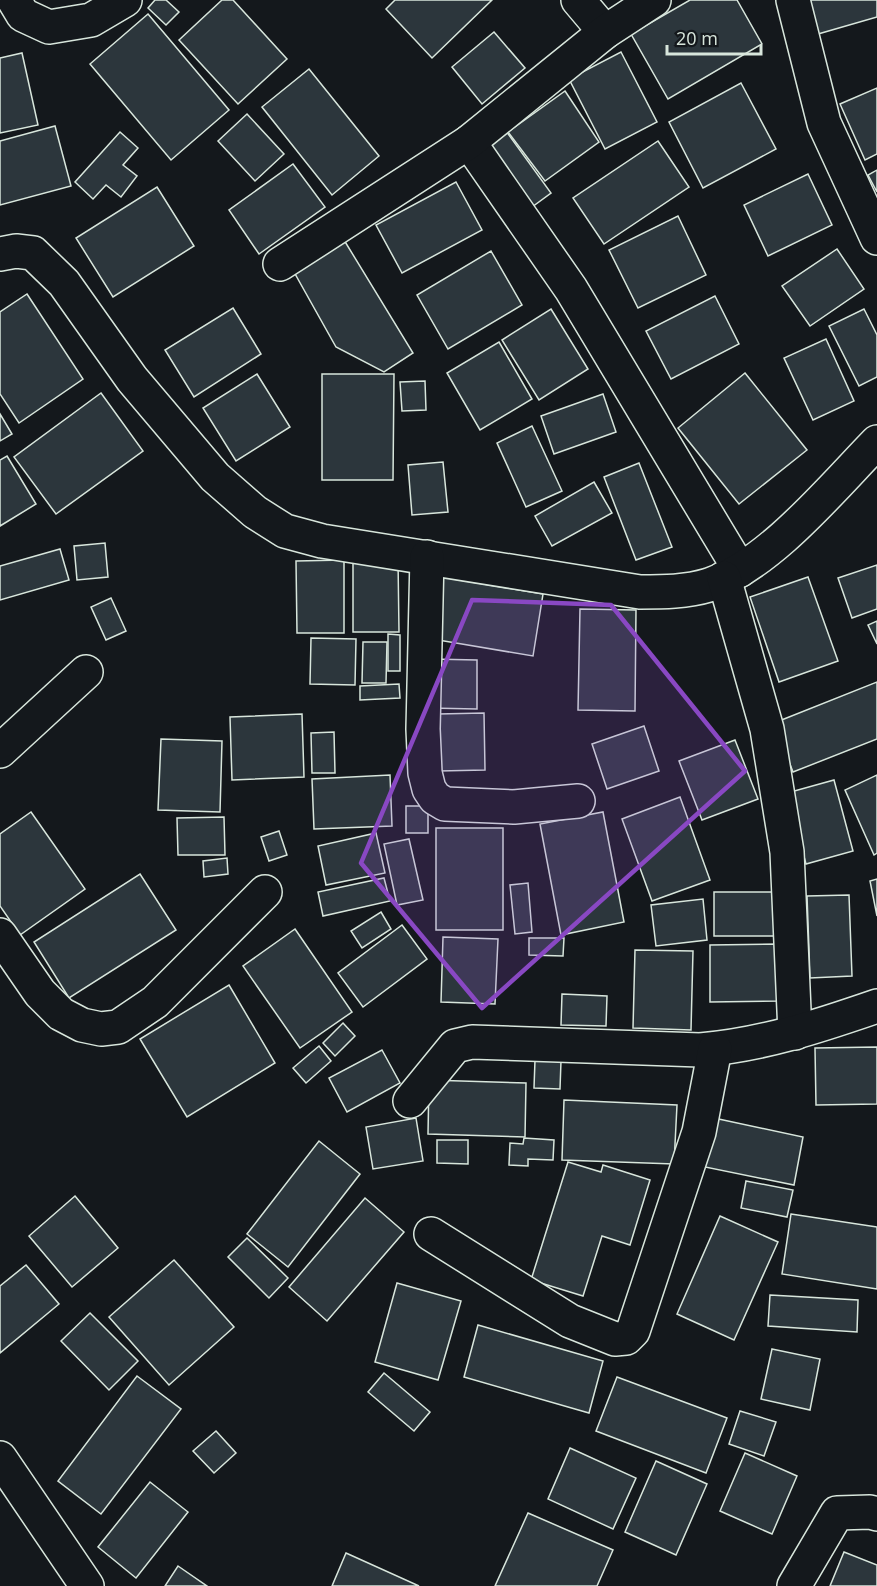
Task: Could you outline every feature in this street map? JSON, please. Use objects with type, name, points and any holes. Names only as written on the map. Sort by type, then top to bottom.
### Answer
[{"type":"street","points":[[14,0],[24,15],[49,27],[92,20],[125,0]]},
{"type":"street","points":[[578,0],[605,32]]},
{"type":"street","points":[[280,264],[469,142],[605,32],[654,0]]},
{"type":"street","points":[[792,0],[824,123],[877,238]]},
{"type":"street","points":[[469,142],[571,290],[732,574],[767,729],[787,852],[795,1033]]},
{"type":"street","points":[[0,254],[16,251],[33,253],[63,283],[132,379],[214,477],[255,512],[285,531],[322,542],[640,592],[675,592],[709,585],[732,574],[783,538],[877,442]]},
{"type":"street","points":[[427,557],[423,729],[425,772],[429,789],[435,798],[445,804],[514,807],[578,801]]},
{"type":"street","points":[[0,751],[86,672]]},
{"type":"street","points":[[0,935],[40,993],[61,1014],[82,1026],[101,1029],[118,1027],[155,1002],[265,892]]},
{"type":"street","points":[[410,1101],[455,1046],[472,1042],[715,1049],[795,1033],[877,1006]]},
{"type":"street","points":[[431,1234],[570,1321],[615,1339],[626,1338],[633,1331],[699,1132],[715,1049]]},
{"type":"street","points":[[0,1458],[87,1586]]},
{"type":"street","points":[[794,1586],[837,1513],[870,1512],[877,1514]]},
{"type":"highlighted area","points":[[472,600],[611,605],[745,771],[482,1008],[361,863]]},
{"type":"building","points":[[155,0],[166,0],[179,12],[166,25],[148,8]]},
{"type":"building","points":[[222,0],[233,0],[287,59],[238,104],[179,40]]},
{"type":"building","points":[[395,0],[492,0],[432,58],[386,9]]},
{"type":"building","points":[[690,0],[737,0],[762,44],[668,99],[631,34]]},
{"type":"building","points":[[809,0],[877,0],[877,17],[818,34]]},
{"type":"building","points":[[148,14],[229,110],[171,160],[90,64]]},
{"type":"building","points":[[494,32],[525,68],[482,104],[452,67]]},
{"type":"building","points":[[621,52],[657,122],[605,149],[569,79]]},
{"type":"building","points":[[22,53],[38,125],[0,133],[0,58]]},
{"type":"building","points":[[309,69],[379,156],[332,195],[262,107]]},
{"type":"building","points":[[741,83],[776,149],[703,188],[669,122]]},
{"type":"building","points":[[877,88],[877,154],[865,160],[840,104]]},
{"type":"building","points":[[565,91],[599,142],[545,181],[508,132]]},
{"type":"building","points":[[247,114],[284,154],[255,181],[218,141]]},
{"type":"building","points":[[501,124],[551,193],[532,207],[482,139]]},
{"type":"building","points":[[55,126],[71,186],[0,205],[0,141]]},
{"type":"building","points":[[120,132],[138,148],[123,165],[137,176],[121,197],[106,185],[93,199],[75,182]]},
{"type":"building","points":[[658,141],[689,187],[604,244],[573,198]]},
{"type":"building","points":[[293,164],[325,207],[259,254],[229,210]]},
{"type":"building","points":[[877,170],[877,192],[868,175]]},
{"type":"building","points":[[808,174],[832,225],[768,256],[744,205]]},
{"type":"building","points":[[456,182],[482,230],[402,273],[376,225]]},
{"type":"building","points":[[157,187],[194,246],[113,297],[76,238]]},
{"type":"building","points":[[678,216],[706,275],[638,308],[609,250]]},
{"type":"building","points":[[344,240],[413,353],[384,372],[336,347],[294,272]]},
{"type":"building","points":[[837,249],[864,289],[810,326],[782,286]]},
{"type":"building","points":[[491,251],[522,305],[448,349],[417,295]]},
{"type":"building","points":[[27,294],[83,379],[19,423],[0,394],[0,312]]},
{"type":"building","points":[[715,296],[739,344],[671,379],[646,331]]},
{"type":"building","points":[[233,308],[261,354],[194,397],[165,350]]},
{"type":"building","points":[[551,309],[588,369],[539,400],[502,340]]},
{"type":"building","points":[[864,309],[877,335],[877,377],[859,386],[829,326]]},
{"type":"building","points":[[826,339],[854,401],[813,420],[784,358]]},
{"type":"building","points":[[499,342],[532,399],[480,430],[447,373]]},
{"type":"building","points":[[745,373],[807,450],[739,504],[678,428]]},
{"type":"building","points":[[257,374],[290,427],[236,461],[203,408]]},
{"type":"building","points":[[322,374],[394,374],[393,480],[322,480]]},
{"type":"building","points":[[425,381],[426,410],[402,411],[400,382]]},
{"type":"building","points":[[101,393],[143,451],[56,514],[14,457]]},
{"type":"building","points":[[603,394],[616,432],[554,454],[541,416]]},
{"type":"building","points":[[0,414],[12,434],[0,441]]},
{"type":"building","points":[[532,426],[562,491],[526,507],[497,443]]},
{"type":"building","points":[[7,456],[36,504],[0,526],[0,460]]},
{"type":"building","points":[[443,462],[448,512],[412,515],[408,465]]},
{"type":"building","points":[[639,463],[672,547],[636,560],[604,477]]},
{"type":"building","points":[[594,482],[612,513],[552,546],[535,516]]},
{"type":"building","points":[[105,543],[108,577],[77,580],[74,546]]},
{"type":"building","points":[[60,549],[69,580],[0,600],[0,566]]},
{"type":"building","points":[[353,559],[398,559],[399,632],[353,632]]},
{"type":"building","points":[[344,560],[344,633],[297,633],[296,561]]},
{"type":"building","points":[[877,565],[877,609],[852,618],[838,578]]},
{"type":"building","points":[[430,575],[543,594],[533,656],[420,637]]},
{"type":"building","points":[[808,577],[838,661],[779,682],[750,597]]},
{"type":"building","points":[[111,598],[126,631],[106,640],[91,607]]},
{"type":"building","points":[[580,609],[636,610],[635,711],[578,710]]},
{"type":"building","points":[[877,621],[877,644],[868,625]]},
{"type":"building","points":[[388,634],[400,635],[400,671],[388,671]]},
{"type":"building","points":[[311,638],[356,639],[355,685],[310,684]]},
{"type":"building","points":[[363,642],[387,642],[386,683],[362,683]]},
{"type":"building","points":[[430,659],[477,660],[477,709],[428,708]]},
{"type":"building","points":[[877,682],[877,739],[793,772],[774,723]]},
{"type":"building","points":[[399,684],[400,698],[360,700],[360,686]]},
{"type":"building","points":[[484,713],[485,770],[439,771],[438,714]]},
{"type":"building","points":[[302,714],[304,777],[232,780],[230,717]]},
{"type":"building","points":[[644,726],[659,771],[607,789],[592,744]]},
{"type":"building","points":[[334,732],[335,773],[312,773],[311,733]]},
{"type":"building","points":[[161,739],[222,741],[220,812],[158,810]]},
{"type":"building","points":[[735,740],[758,799],[702,820],[679,761]]},
{"type":"building","points":[[390,775],[392,826],[314,829],[312,779]]},
{"type":"building","points":[[877,775],[877,853],[874,855],[845,790]]},
{"type":"building","points":[[834,780],[853,851],[806,864],[787,793]]},
{"type":"building","points":[[680,797],[710,880],[652,901],[622,819]]},
{"type":"building","points":[[406,806],[428,806],[428,833],[406,833]]},
{"type":"building","points":[[31,812],[85,889],[20,935],[0,906],[0,834]]},
{"type":"building","points":[[603,812],[624,922],[561,935],[540,824]]},
{"type":"building","points":[[224,817],[225,855],[178,855],[177,818]]},
{"type":"building","points":[[436,828],[503,828],[503,930],[436,930]]},
{"type":"building","points":[[279,831],[287,855],[269,861],[261,837]]},
{"type":"building","points":[[376,833],[385,873],[326,885],[318,846]]},
{"type":"building","points":[[409,839],[423,900],[397,905],[384,844]]},
{"type":"building","points":[[227,858],[228,874],[204,877],[203,861]]},
{"type":"building","points":[[140,874],[176,930],[69,998],[34,942]]},
{"type":"building","points":[[384,878],[390,901],[323,916],[318,892]]},
{"type":"building","points":[[877,879],[877,916],[870,881]]},
{"type":"building","points":[[528,883],[532,932],[515,934],[510,885]]},
{"type":"building","points":[[714,892],[776,892],[776,936],[714,936]]},
{"type":"building","points":[[849,895],[852,976],[810,978],[807,896]]},
{"type":"building","points":[[703,899],[707,940],[656,946],[651,905]]},
{"type":"building","points":[[381,912],[391,929],[362,948],[351,931]]},
{"type":"building","points":[[402,925],[427,959],[363,1007],[338,973]]},
{"type":"building","points":[[295,929],[352,1012],[300,1048],[243,966]]},
{"type":"building","points":[[443,937],[498,939],[495,1004],[441,1002]]},
{"type":"building","points":[[529,938],[564,938],[563,956],[529,955]]},
{"type":"building","points":[[777,944],[778,1001],[710,1002],[710,945]]},
{"type":"building","points":[[635,950],[693,951],[691,1030],[633,1028]]},
{"type":"building","points":[[229,985],[275,1063],[187,1117],[140,1039]]},
{"type":"building","points":[[562,994],[607,996],[606,1026],[561,1025]]},
{"type":"building","points":[[343,1023],[355,1036],[335,1056],[323,1043]]},
{"type":"building","points":[[319,1046],[331,1061],[306,1083],[293,1068]]},
{"type":"building","points":[[877,1047],[877,1104],[816,1105],[815,1048]]},
{"type":"building","points":[[382,1050],[400,1083],[347,1112],[329,1078]]},
{"type":"building","points":[[535,1060],[561,1061],[560,1089],[534,1088]]},
{"type":"building","points":[[429,1080],[526,1083],[525,1137],[428,1134]]},
{"type":"building","points":[[564,1100],[677,1105],[674,1164],[562,1160]]},
{"type":"building","points":[[416,1118],[423,1161],[373,1169],[366,1127]]},
{"type":"building","points":[[714,1118],[803,1137],[794,1185],[705,1167]]},
{"type":"building","points":[[524,1138],[554,1140],[553,1160],[528,1159],[528,1166],[509,1165],[510,1143],[523,1144]]},
{"type":"building","points":[[437,1140],[468,1140],[468,1164],[437,1163]]},
{"type":"building","points":[[319,1141],[360,1174],[288,1267],[247,1234]]},
{"type":"building","points":[[568,1162],[601,1172],[603,1165],[650,1180],[630,1245],[602,1236],[583,1296],[531,1280]]},
{"type":"building","points":[[746,1181],[793,1190],[787,1217],[741,1208]]},
{"type":"building","points":[[75,1196],[118,1248],[72,1287],[29,1236]]},
{"type":"building","points":[[365,1198],[404,1232],[327,1321],[289,1287]]},
{"type":"building","points":[[791,1214],[877,1227],[877,1289],[782,1274]]},
{"type":"building","points":[[720,1216],[778,1242],[734,1340],[677,1314]]},
{"type":"building","points":[[247,1238],[288,1278],[269,1298],[228,1257]]},
{"type":"building","points":[[174,1260],[234,1327],[169,1385],[109,1317]]},
{"type":"building","points":[[26,1265],[59,1304],[0,1353],[0,1286]]},
{"type":"building","points":[[397,1283],[461,1301],[438,1380],[375,1362]]},
{"type":"building","points":[[770,1295],[858,1300],[857,1332],[768,1326]]},
{"type":"building","points":[[90,1313],[138,1361],[109,1390],[61,1341]]},
{"type":"building","points":[[478,1325],[603,1361],[589,1413],[464,1377]]},
{"type":"building","points":[[772,1349],[820,1359],[810,1410],[761,1399]]},
{"type":"building","points":[[384,1373],[430,1412],[414,1431],[368,1392]]},
{"type":"building","points":[[137,1376],[181,1409],[101,1514],[58,1481]]},
{"type":"building","points":[[617,1377],[727,1418],[706,1473],[596,1431]]},
{"type":"building","points":[[740,1411],[776,1422],[764,1456],[729,1444]]},
{"type":"building","points":[[216,1431],[236,1453],[214,1473],[193,1451]]},
{"type":"building","points":[[570,1448],[636,1478],[613,1529],[548,1499]]},
{"type":"building","points":[[745,1453],[797,1476],[772,1534],[720,1511]]},
{"type":"building","points":[[656,1461],[707,1484],[676,1555],[625,1532]]},
{"type":"building","points":[[150,1482],[188,1512],[136,1578],[98,1547]]},
{"type":"building","points":[[528,1513],[613,1550],[597,1586],[495,1586]]},
{"type":"building","points":[[844,1552],[877,1565],[877,1586],[830,1586]]},
{"type":"building","points":[[346,1553],[419,1586],[332,1586]]},
{"type":"building","points":[[178,1566],[207,1586],[165,1586]]}]
